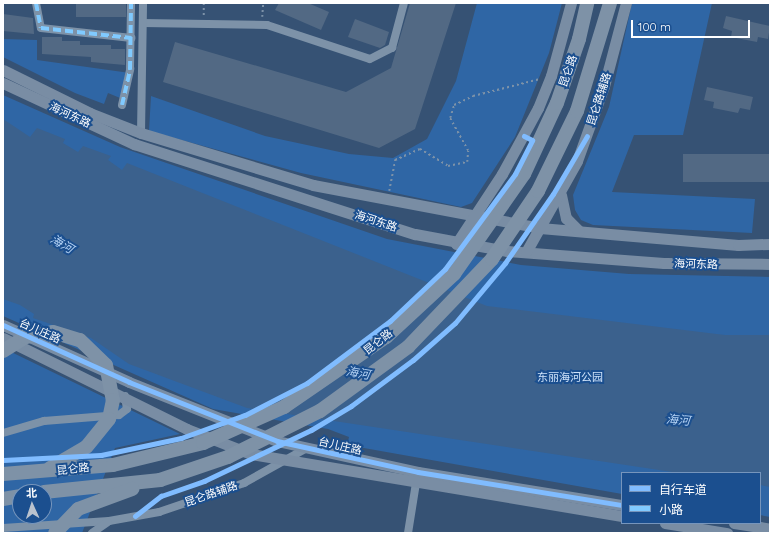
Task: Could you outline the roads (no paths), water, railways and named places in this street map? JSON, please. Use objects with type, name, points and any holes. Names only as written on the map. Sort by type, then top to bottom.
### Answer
[{"type":"highway","name":"昆仑路","points":[[3,474],[37,473],[113,465],[203,443],[284,407],[351,363],[418,310],[454,274],[524,174],[557,103],[579,39],[587,3]]},
{"type":"highway","name":"昆仑路","points":[[52,491],[160,480],[228,457],[285,430],[355,388],[408,347],[492,260],[541,185],[577,111],[610,3]]},
{"type":"highway","points":[[3,351],[39,334],[66,334],[98,356],[111,379],[113,400],[100,434],[65,461],[37,473]]},
{"type":"highway","points":[[55,533],[67,517],[83,506],[160,480]]},
{"type":"main road","points":[[456,244],[475,218],[524,136],[551,76],[571,3]]},
{"type":"main road","name":"昆仑路辅路","points":[[526,252],[561,194],[604,86],[626,3]]},
{"type":"main road","name":"海河东路","points":[[3,70],[90,113],[141,134],[314,186],[475,218],[543,225],[579,231],[770,244]]},
{"type":"main road","name":"海河东路","points":[[3,83],[134,144],[415,234],[456,244],[507,251],[664,263],[770,264]]},
{"type":"main road","points":[[561,194],[566,218],[579,231]]},
{"type":"main road","points":[[451,213],[469,212],[482,205]]},
{"type":"main road","points":[[475,218],[469,237],[476,246]]},
{"type":"main road","points":[[507,251],[524,246],[543,225]]},
{"type":"main road","name":"台儿庄路","points":[[3,325],[255,433],[417,477],[621,516]]},
{"type":"main road","name":"台儿庄路","points":[[3,338],[125,396],[187,430],[230,448],[285,461],[417,477],[621,505]]},
{"type":"main road","points":[[671,524],[727,533]]},
{"type":"main road","points":[[740,524],[770,529]]},
{"type":"street","points":[[36,3],[41,28],[131,38]]},
{"type":"street","points":[[122,105],[130,69],[131,3]]},
{"type":"street","points":[[141,134],[143,3]]},
{"type":"street","points":[[143,23],[261,25],[370,58],[392,48],[404,3]]},
{"type":"street","points":[[3,432],[44,421],[119,415],[127,409],[125,396]]},
{"type":"street","name":"昆仑路辅路","points":[[3,528],[109,521],[166,509],[244,482],[307,448]]},
{"type":"street","points":[[408,533],[417,477]]},
{"type":"street","name":"昆仑路辅路","points":[[92,533],[109,521]]},
{"type":"water","name":"海河","points":[[3,119],[30,137],[37,128],[65,139],[63,143],[78,152],[83,146],[111,156],[108,160],[122,170],[127,163],[487,306],[725,335],[770,335],[770,487],[761,485],[761,472],[672,472],[247,408],[129,364],[91,338],[33,318],[34,314],[20,305],[3,299]]},
{"type":"park label","name":"东丽海河公园","points":[[570,377]]}]
